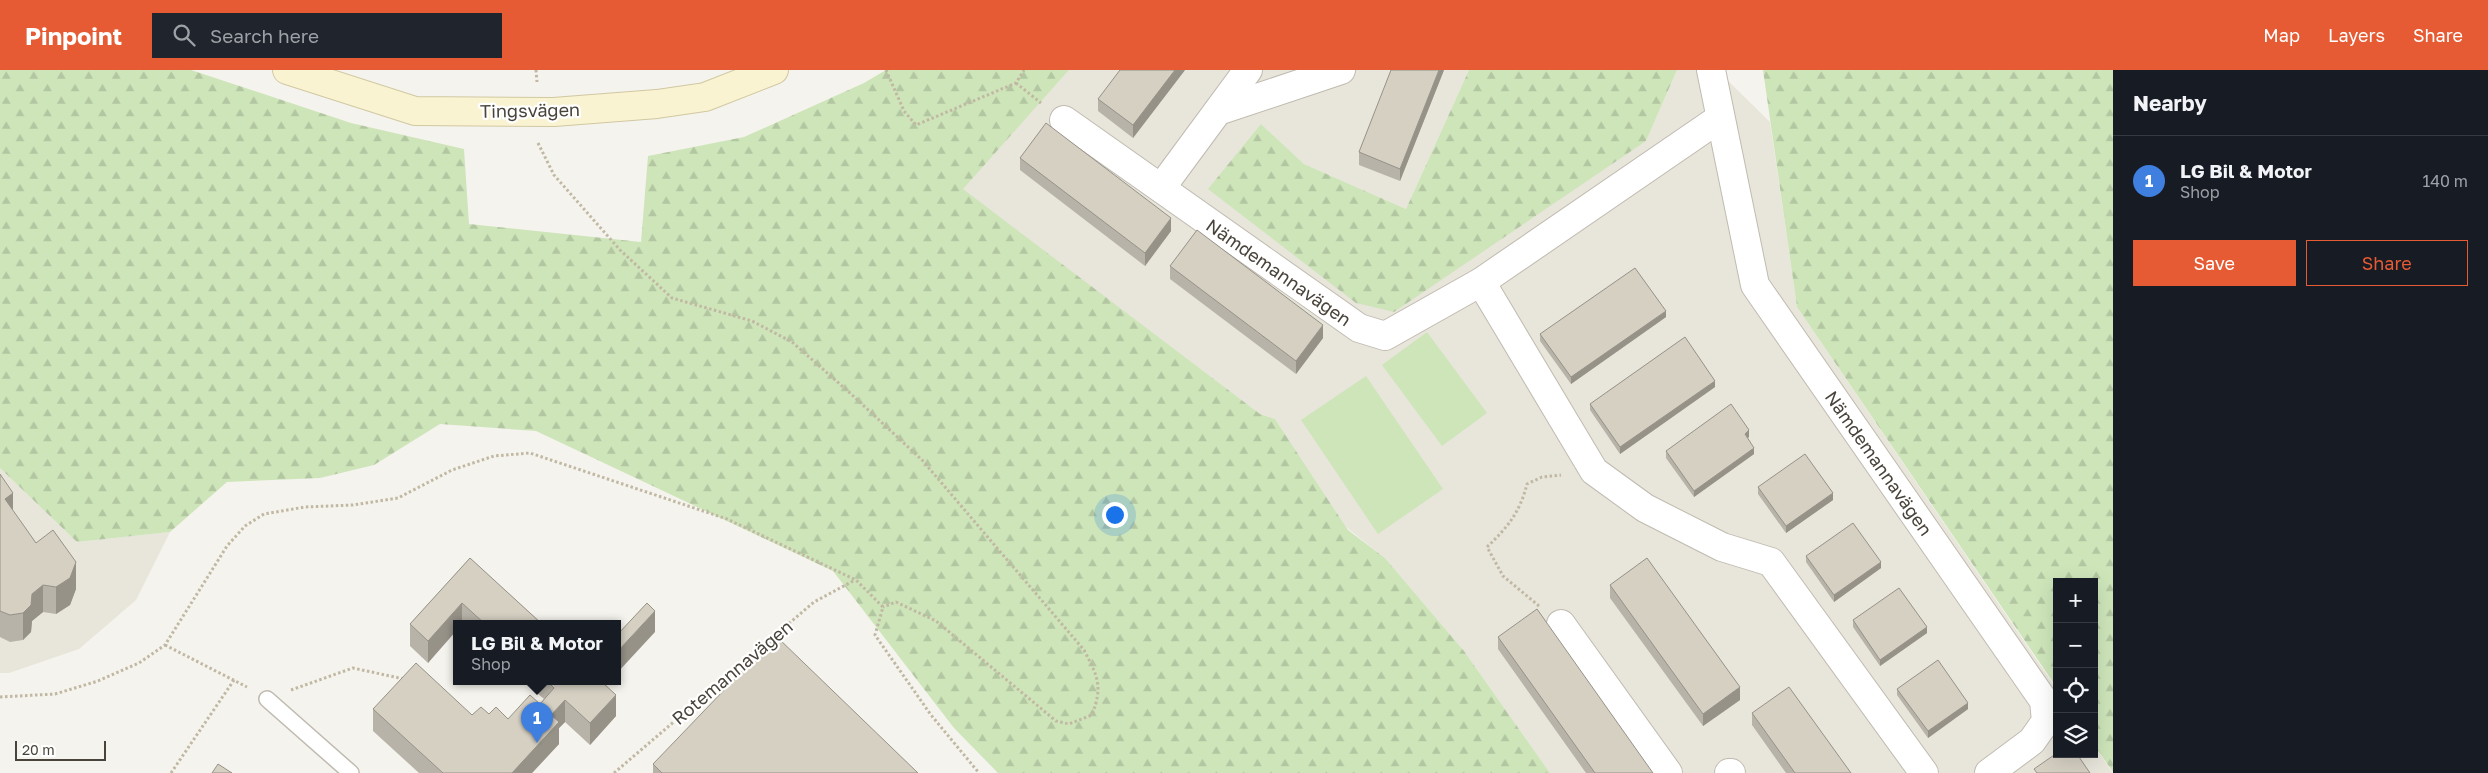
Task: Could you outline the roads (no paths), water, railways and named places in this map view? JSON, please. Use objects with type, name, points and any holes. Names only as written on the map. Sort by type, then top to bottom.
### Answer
[{"type":"street","name":"Tingsvägen","points":[[288,70],[415,111],[544,112],[657,104],[704,97],[774,70]]},
{"type":"street","points":[[1161,188],[1248,70]]},
{"type":"street","points":[[1218,111],[1342,70]]},
{"type":"street","name":"Nämdemannavägen","points":[[1711,70],[1755,285],[2044,701],[2046,721],[2032,741],[1989,773]]},
{"type":"street","name":"Nämdemannavägen","points":[[1064,120],[1359,328],[1385,336],[1481,282],[1720,118]]},
{"type":"street","points":[[1481,282],[1594,471],[1644,508],[1722,547],[1771,562],[1924,773]]},
{"type":"street","points":[[1561,624],[1668,773]]},
{"type":"lane","points":[[267,699],[351,773]]},
{"type":"place","name":"LG Bil & Motor","points":[[537,743]]}]
